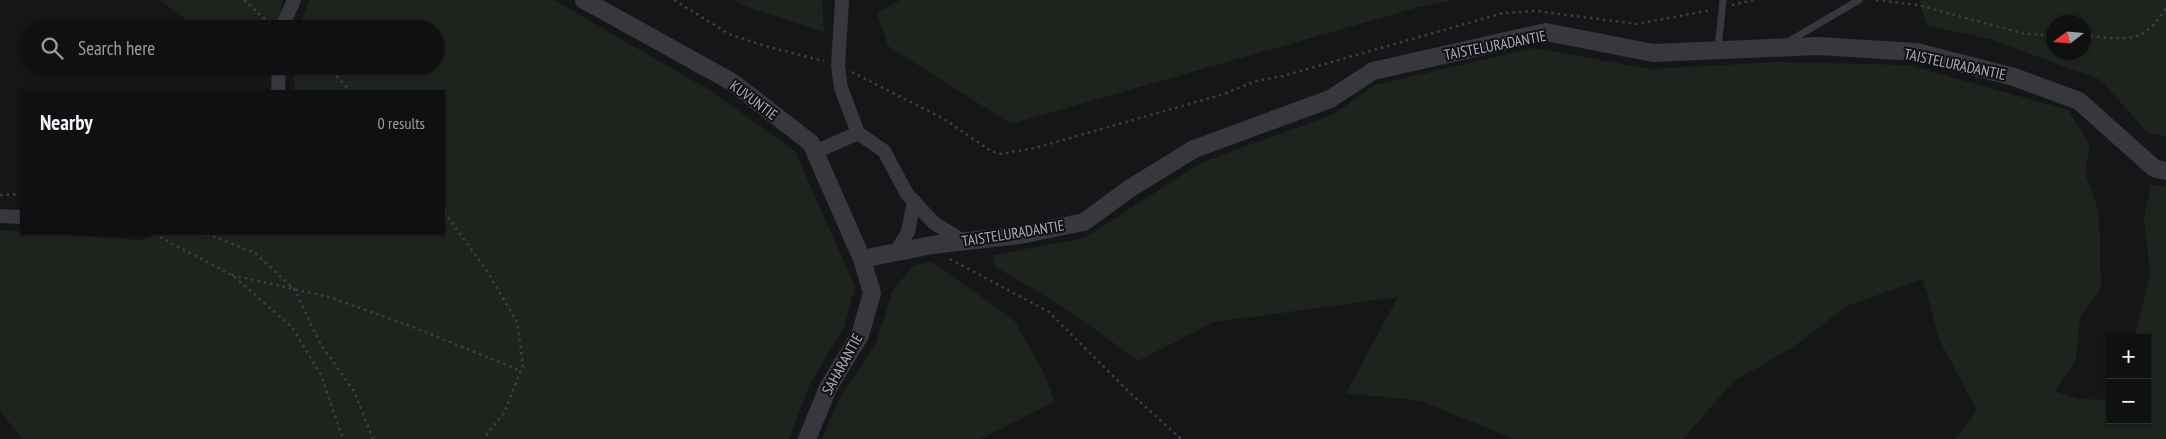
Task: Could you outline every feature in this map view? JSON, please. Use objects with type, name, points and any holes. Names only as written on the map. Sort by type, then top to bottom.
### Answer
[{"type":"street","points":[[285,20],[294,0]]},
{"type":"street","name":"KUVUNTIE","points":[[584,0],[732,82],[811,143],[862,259]]},
{"type":"street","points":[[842,0],[838,66],[841,88],[858,133],[884,152],[907,194],[934,222],[964,241]]},
{"type":"street","name":"TAISTELURADANTIE","points":[[862,259],[932,245],[1020,235],[1084,222],[1129,189],[1194,149],[1330,99],[1373,72],[1546,32],[1653,53],[1818,46],[1917,52],[2014,76],[2079,101],[2154,168],[2166,171]]},
{"type":"street","points":[[278,90],[279,75]]},
{"type":"street","points":[[815,152],[858,133]]},
{"type":"street","points":[[896,252],[908,232],[914,201]]},
{"type":"street","points":[[0,216],[20,217]]},
{"type":"street","name":"SAHARANTIE","points":[[807,439],[828,388],[860,335],[872,293],[862,259]]},
{"type":"lane","points":[[1780,47],[1859,0]]},
{"type":"lane","points":[[1718,49],[1722,4]]},
{"type":"path","points":[[244,0],[266,20]]},
{"type":"path","points":[[674,0],[729,34],[765,46],[815,57],[838,66],[944,119],[991,151],[1001,154],[1035,148],[1224,94],[1256,81],[1283,76],[1502,13],[1536,11],[1637,24],[1722,4],[1754,0]]},
{"type":"path","points":[[1876,0],[1918,5],[2025,34],[2046,35]]},
{"type":"path","points":[[2091,36],[2131,38],[2144,35],[2152,28],[2166,8]]},
{"type":"path","points":[[336,75],[349,90]]},
{"type":"path","points":[[0,195],[20,194]]},
{"type":"path","points":[[445,213],[487,271],[517,322],[523,365],[504,413],[483,439]]},
{"type":"path","points":[[156,235],[232,275],[292,327],[321,375],[343,439]]},
{"type":"path","points":[[210,235],[255,253],[295,290],[321,345],[354,391],[373,439]]},
{"type":"path","points":[[932,245],[956,264],[1049,312],[1128,391],[1181,439]]},
{"type":"path","points":[[232,275],[329,297],[520,371]]},
{"type":"shaded area","points":[[160,0],[283,0],[277,20],[187,20]]},
{"type":"shaded area","points":[[310,0],[554,0],[709,90],[795,151],[855,287],[844,327],[809,386],[789,439],[22,439],[0,411],[0,230],[20,231],[20,235],[72,235],[141,240],[156,235],[445,235],[445,90],[294,90],[295,75],[445,75],[445,20],[302,20]]},
{"type":"shaded area","points":[[733,0],[822,0],[824,32],[747,7]]},
{"type":"shaded area","points":[[900,0],[1453,0],[1415,8],[1011,124],[888,46],[877,13]]},
{"type":"shaded area","points":[[1919,0],[2166,0],[2166,136],[2148,133],[2101,80],[2047,60],[2091,60],[2091,15],[2046,15],[2046,60],[1990,39],[1927,26]]},
{"type":"shaded area","points":[[1534,48],[1651,69],[1778,62],[1908,65],[2068,110],[2090,144],[2085,173],[2099,212],[2101,288],[2080,318],[2075,362],[2054,391],[2078,399],[2106,400],[2106,424],[2151,424],[2151,334],[2135,334],[2150,276],[2144,217],[2151,184],[2166,187],[2166,439],[1955,439],[1977,411],[1939,339],[1923,279],[1847,306],[1792,348],[1734,381],[1683,439],[1514,439],[1421,401],[1346,393],[1398,297],[1214,322],[1138,361],[1068,311],[995,267],[993,255],[1085,238],[1200,163],[1332,115],[1375,85]]},
{"type":"shaded area","points":[[932,262],[1014,320],[1047,379],[1054,402],[981,439],[822,439],[838,401],[875,345],[893,290],[914,265]]}]
